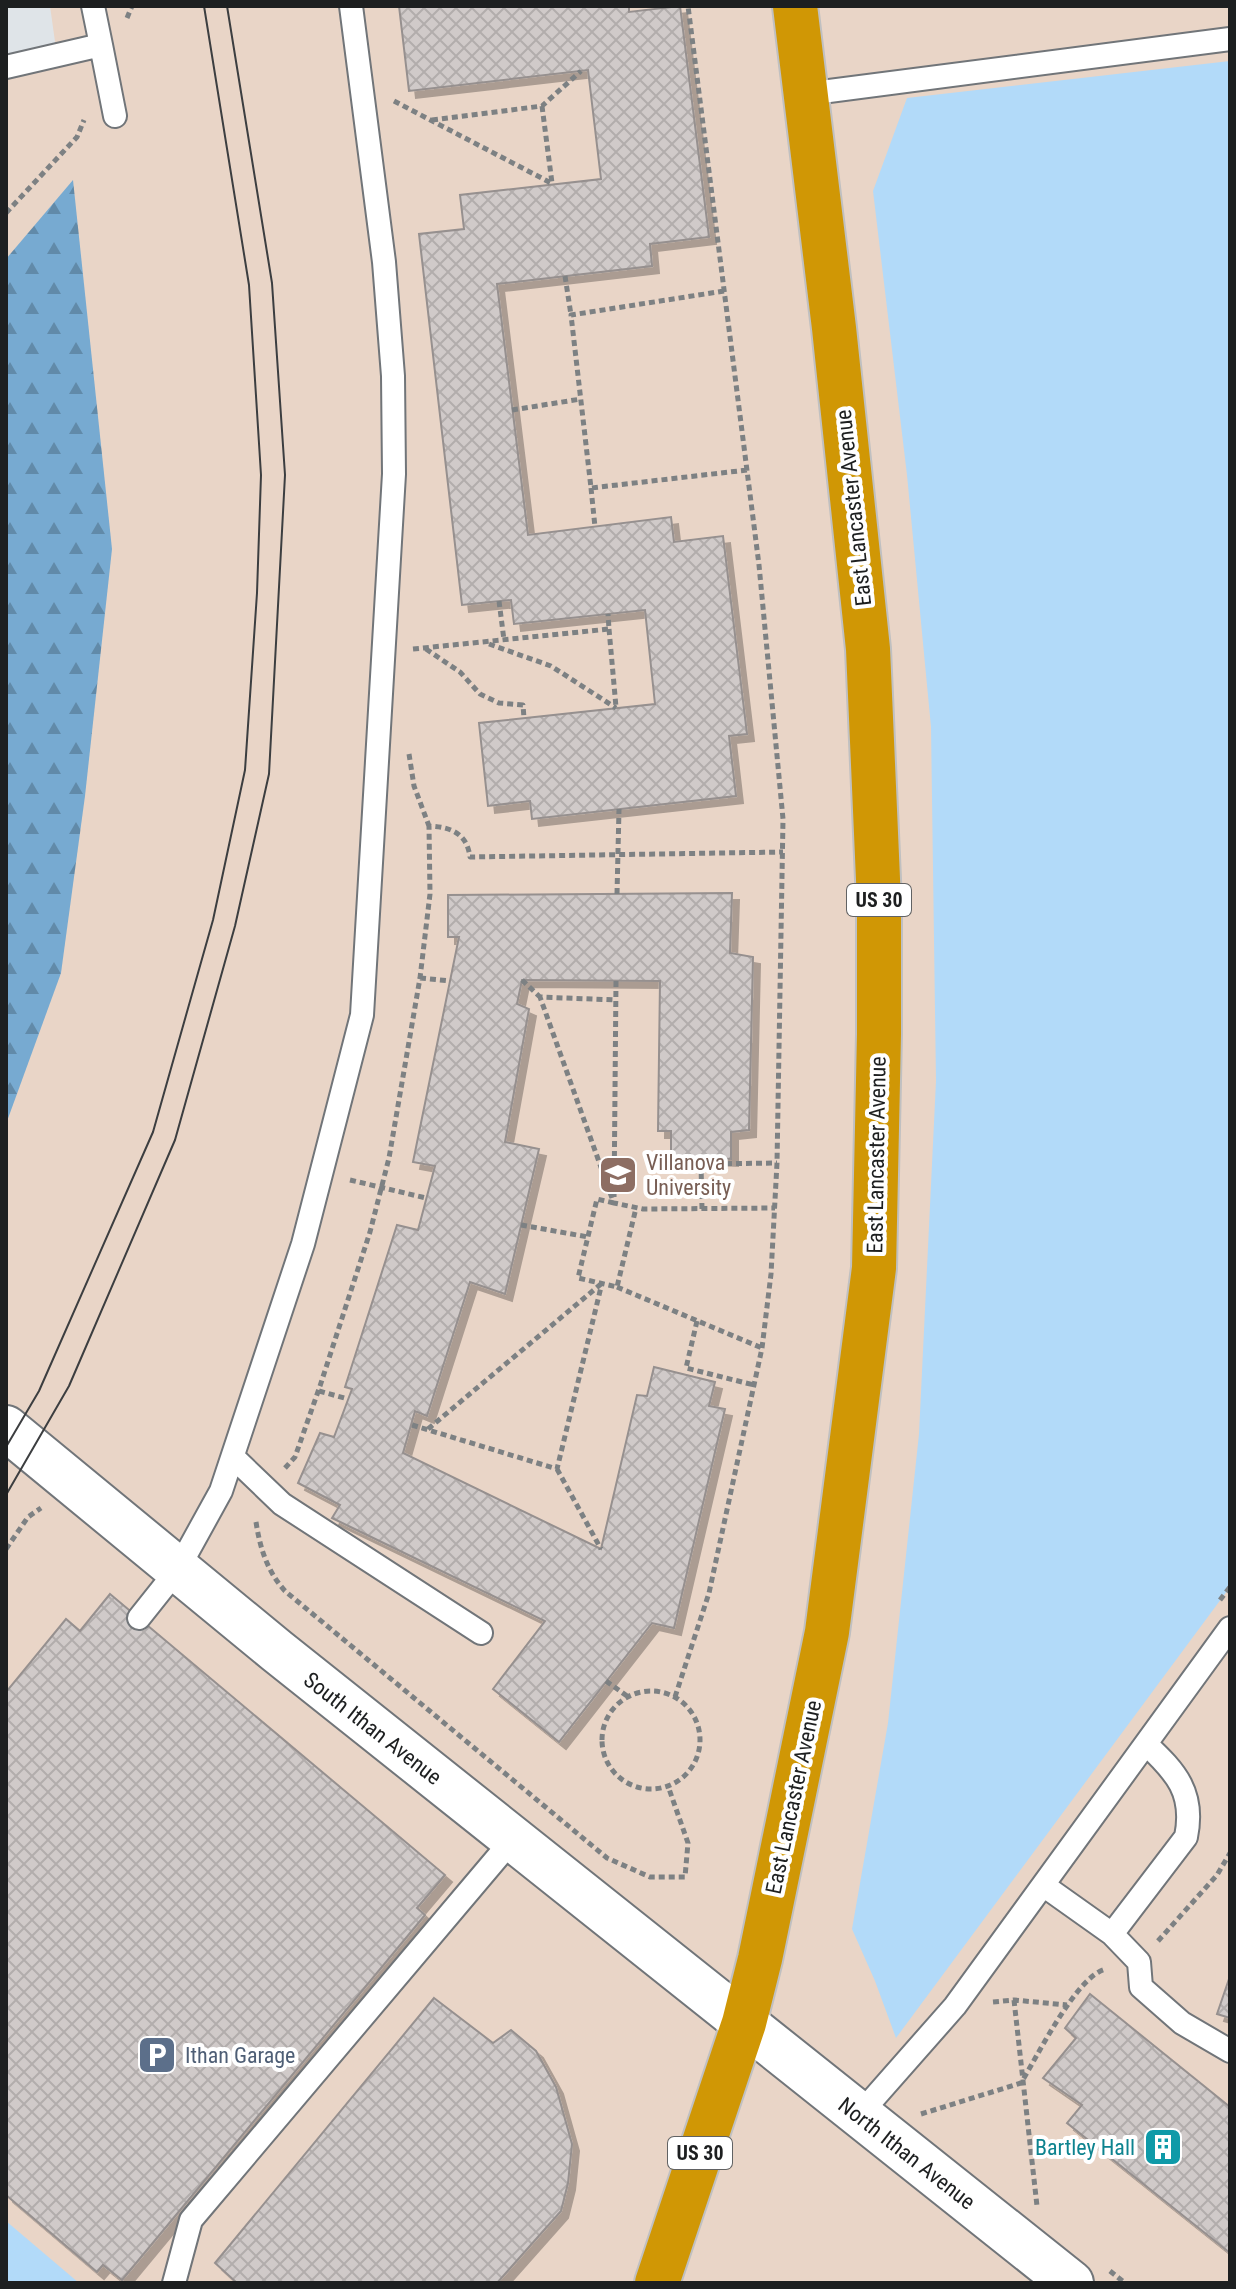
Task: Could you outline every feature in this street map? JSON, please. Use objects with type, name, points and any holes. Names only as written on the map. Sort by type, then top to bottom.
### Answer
[{"type":"highway","name":"East Lancaster Avenue","points":[[657,2283],[744,2023],[760,1959],[827,1632],[874,1268],[879,902],[874,738],[865,618],[795,6]]},
{"type":"street","name":"South Ithan Avenue","points":[[6,1428],[744,2023]]},
{"type":"street","name":"North Ithan Avenue","points":[[744,2023],[1057,2272]]},
{"type":"lane","points":[[93,6],[115,116]]},
{"type":"lane","points":[[139,1618],[178,1569],[221,1491],[303,1244],[362,1015],[394,474],[393,376],[384,262],[351,6]]},
{"type":"lane","points":[[806,94],[1230,39]]},
{"type":"lane","points":[[6,67],[101,45]]},
{"type":"lane","points":[[233,1457],[282,1504],[481,1633]]},
{"type":"lane","points":[[869,2123],[1230,1628]]},
{"type":"lane","points":[[1112,1934],[1186,1837],[1190,1817],[1186,1793],[1170,1766],[1146,1744]]},
{"type":"lane","points":[[174,2283],[191,2220],[513,1839]]},
{"type":"lane","points":[[1043,1885],[1112,1934],[1139,1962],[1141,1987],[1182,2023],[1230,2051]]},
{"type":"path","points":[[675,1697],[709,1593],[762,1348],[771,1274],[777,1163],[783,852],[772,693],[747,470],[688,6]]},
{"type":"path","points":[[431,120],[542,106],[581,71]]},
{"type":"path","points":[[386,97],[553,184],[542,106]]},
{"type":"path","points":[[6,213],[77,137]]},
{"type":"path","points":[[565,276],[595,527]]},
{"type":"path","points":[[571,315],[724,291]]},
{"type":"path","points":[[512,410],[581,399]]},
{"type":"path","points":[[591,488],[747,470]]},
{"type":"path","points":[[499,601],[504,640]]},
{"type":"path","points":[[484,642],[551,666],[616,708],[608,614]]},
{"type":"path","points":[[414,635],[413,650],[609,629]]},
{"type":"path","points":[[425,649],[460,672],[480,694],[499,703],[523,705],[524,718]]},
{"type":"path","points":[[408,746],[414,786],[429,826],[430,894],[420,978],[389,1158],[370,1232],[295,1457],[267,1491],[258,1509],[256,1522],[266,1563],[285,1591],[607,1858],[650,1877],[685,1877],[688,1843],[668,1786]]},
{"type":"path","points":[[617,894],[619,809]]},
{"type":"path","points":[[429,826],[449,828],[459,833],[469,849],[470,857],[783,852]]},
{"type":"path","points":[[420,978],[450,981]]},
{"type":"path","points":[[522,980],[540,997],[614,1203]]},
{"type":"path","points":[[614,1203],[616,981]]},
{"type":"path","points":[[540,997],[616,1000]]},
{"type":"path","points":[[702,1209],[702,1161],[777,1163]]},
{"type":"path","points":[[321,1173],[426,1198]]},
{"type":"path","points":[[762,1348],[617,1287],[578,1278],[597,1199],[636,1208],[775,1208]]},
{"type":"path","points":[[617,1287],[636,1208]]},
{"type":"path","points":[[521,1225],[588,1237]]},
{"type":"path","points":[[427,1430],[602,1283]]},
{"type":"path","points":[[601,1549],[557,1469],[602,1283]]},
{"type":"path","points":[[697,1321],[686,1368],[754,1385]]},
{"type":"path","points":[[319,1391],[348,1399]]},
{"type":"path","points":[[412,1425],[557,1469]]},
{"type":"path","points":[[6,1549],[28,1517],[40,1509]]},
{"type":"path","points":[[606,1681],[627,1696]]},
{"type":"path","points":[[651,1691],[675,1697],[689,1708],[697,1722],[700,1737],[692,1767],[682,1778],[668,1786],[652,1789],[637,1787],[623,1780],[604,1756],[602,1739],[605,1722],[614,1707],[627,1696],[651,1691]]},
{"type":"path","points":[[869,2123],[1021,2083],[1067,2005],[1096,1971],[1139,1962],[1217,1875],[1230,1853]]},
{"type":"path","points":[[955,2006],[1014,2000],[1067,2005]]},
{"type":"path","points":[[1014,2000],[1021,2083],[1057,2272]]},
{"type":"shaded area","name":"Villanova University","points":[[50,6],[1230,6],[1230,2283],[6,2283],[6,67],[57,56]]},
{"type":"shaded area","points":[[1230,61],[1230,1587],[896,2038],[852,1929],[888,1723],[919,1434],[936,1081],[931,727],[907,475],[873,191],[907,98]]},
{"type":"shaded area","points":[[6,2221],[79,2283],[6,2283]]},
{"type":"green space","points":[[73,180],[112,549],[85,796],[61,973],[6,1124],[6,259]]},
{"type":"building","points":[[399,6],[629,6],[629,12],[680,6],[709,237],[650,244],[652,266],[497,284],[528,535],[671,517],[674,542],[723,536],[747,734],[729,736],[736,796],[532,819],[530,801],[488,806],[479,723],[655,704],[645,610],[514,624],[511,600],[462,605],[419,234],[464,229],[460,195],[601,179],[588,70],[409,91]]},
{"type":"building","points":[[732,893],[730,953],[753,957],[749,1130],[731,1132],[731,1159],[671,1156],[671,1131],[658,1131],[660,981],[522,980],[517,1004],[529,1009],[505,1142],[539,1149],[505,1294],[470,1282],[427,1416],[415,1411],[403,1453],[601,1549],[637,1395],[647,1396],[654,1367],[715,1382],[709,1406],[725,1409],[674,1628],[652,1623],[559,1742],[493,1689],[545,1621],[332,1518],[340,1505],[298,1483],[320,1433],[334,1437],[352,1389],[345,1387],[397,1225],[418,1230],[435,1166],[413,1162],[459,937],[448,937],[448,895]]},
{"type":"building","name":"Ithan Garage","points":[[110,1594],[445,1875],[417,1908],[425,1915],[122,2280],[103,2265],[97,2272],[6,2195],[6,1692],[66,1619],[80,1631]]},
{"type":"building","points":[[1230,1976],[1230,2018],[1217,2014]]},
{"type":"building","name":"Bartley Hall","points":[[1090,1994],[1230,2107],[1230,2253],[1067,2123],[1082,2105],[1043,2078],[1076,2038],[1065,2028]]},
{"type":"building","points":[[434,1998],[493,2043],[511,2030],[536,2051],[556,2087],[572,2144],[561,2211],[497,2283],[237,2283],[215,2263]]},
{"type":"tram line","points":[[6,1447],[39,1391],[153,1132],[213,920],[245,770],[261,475],[249,285],[204,6]]},
{"type":"tram line","points":[[6,1495],[69,1386],[175,1140],[235,926],[269,774],[285,475],[272,283],[227,6]]},
{"type":"place","name":"Villanova University","points":[[618,1175]]},
{"type":"place","name":"Ithan Garage","points":[[157,2055]]},
{"type":"place","name":"Bartley Hall","points":[[1163,2147]]}]
